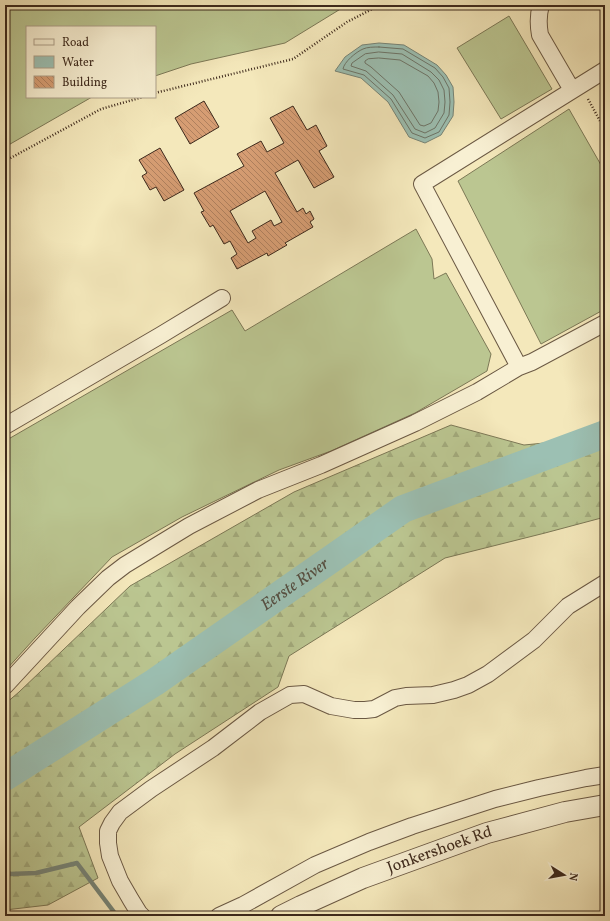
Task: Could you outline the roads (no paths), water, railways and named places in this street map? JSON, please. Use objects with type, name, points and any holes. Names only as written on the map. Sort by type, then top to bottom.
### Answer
[{"type":"street","points":[[541,5],[539,14],[540,35],[576,88]]},
{"type":"street","points":[[518,367],[422,184],[605,70]]},
{"type":"street","points":[[5,426],[222,298]]},
{"type":"street","points":[[5,686],[108,578],[125,565],[189,526],[258,490],[322,465],[415,423],[477,392],[518,367],[532,362],[605,323]]},
{"type":"street","points":[[142,916],[120,881],[110,856],[108,831],[120,812],[151,789],[213,748],[260,712],[290,695],[304,694],[331,706],[354,710],[366,710],[374,709],[395,698],[433,695],[468,686],[488,674],[534,640],[568,606],[605,583]]},
{"type":"street","points":[[219,916],[243,905],[315,865],[368,842],[495,799],[539,788],[605,775]]},
{"type":"street","name":"Jonkershoek Rd","points":[[281,916],[363,878],[487,833],[565,812],[605,805]]},
{"type":"water","points":[[379,43],[404,45],[437,65],[446,75],[453,87],[453,116],[441,135],[425,143],[409,137],[388,102],[361,78],[335,71],[345,57],[362,45]]},
{"type":"waterway","name":"Eerste River","points":[[5,777],[155,682],[403,509],[605,434]]},
{"type":"waterway","points":[[5,869],[10,874],[36,873],[77,863],[117,916]]}]
